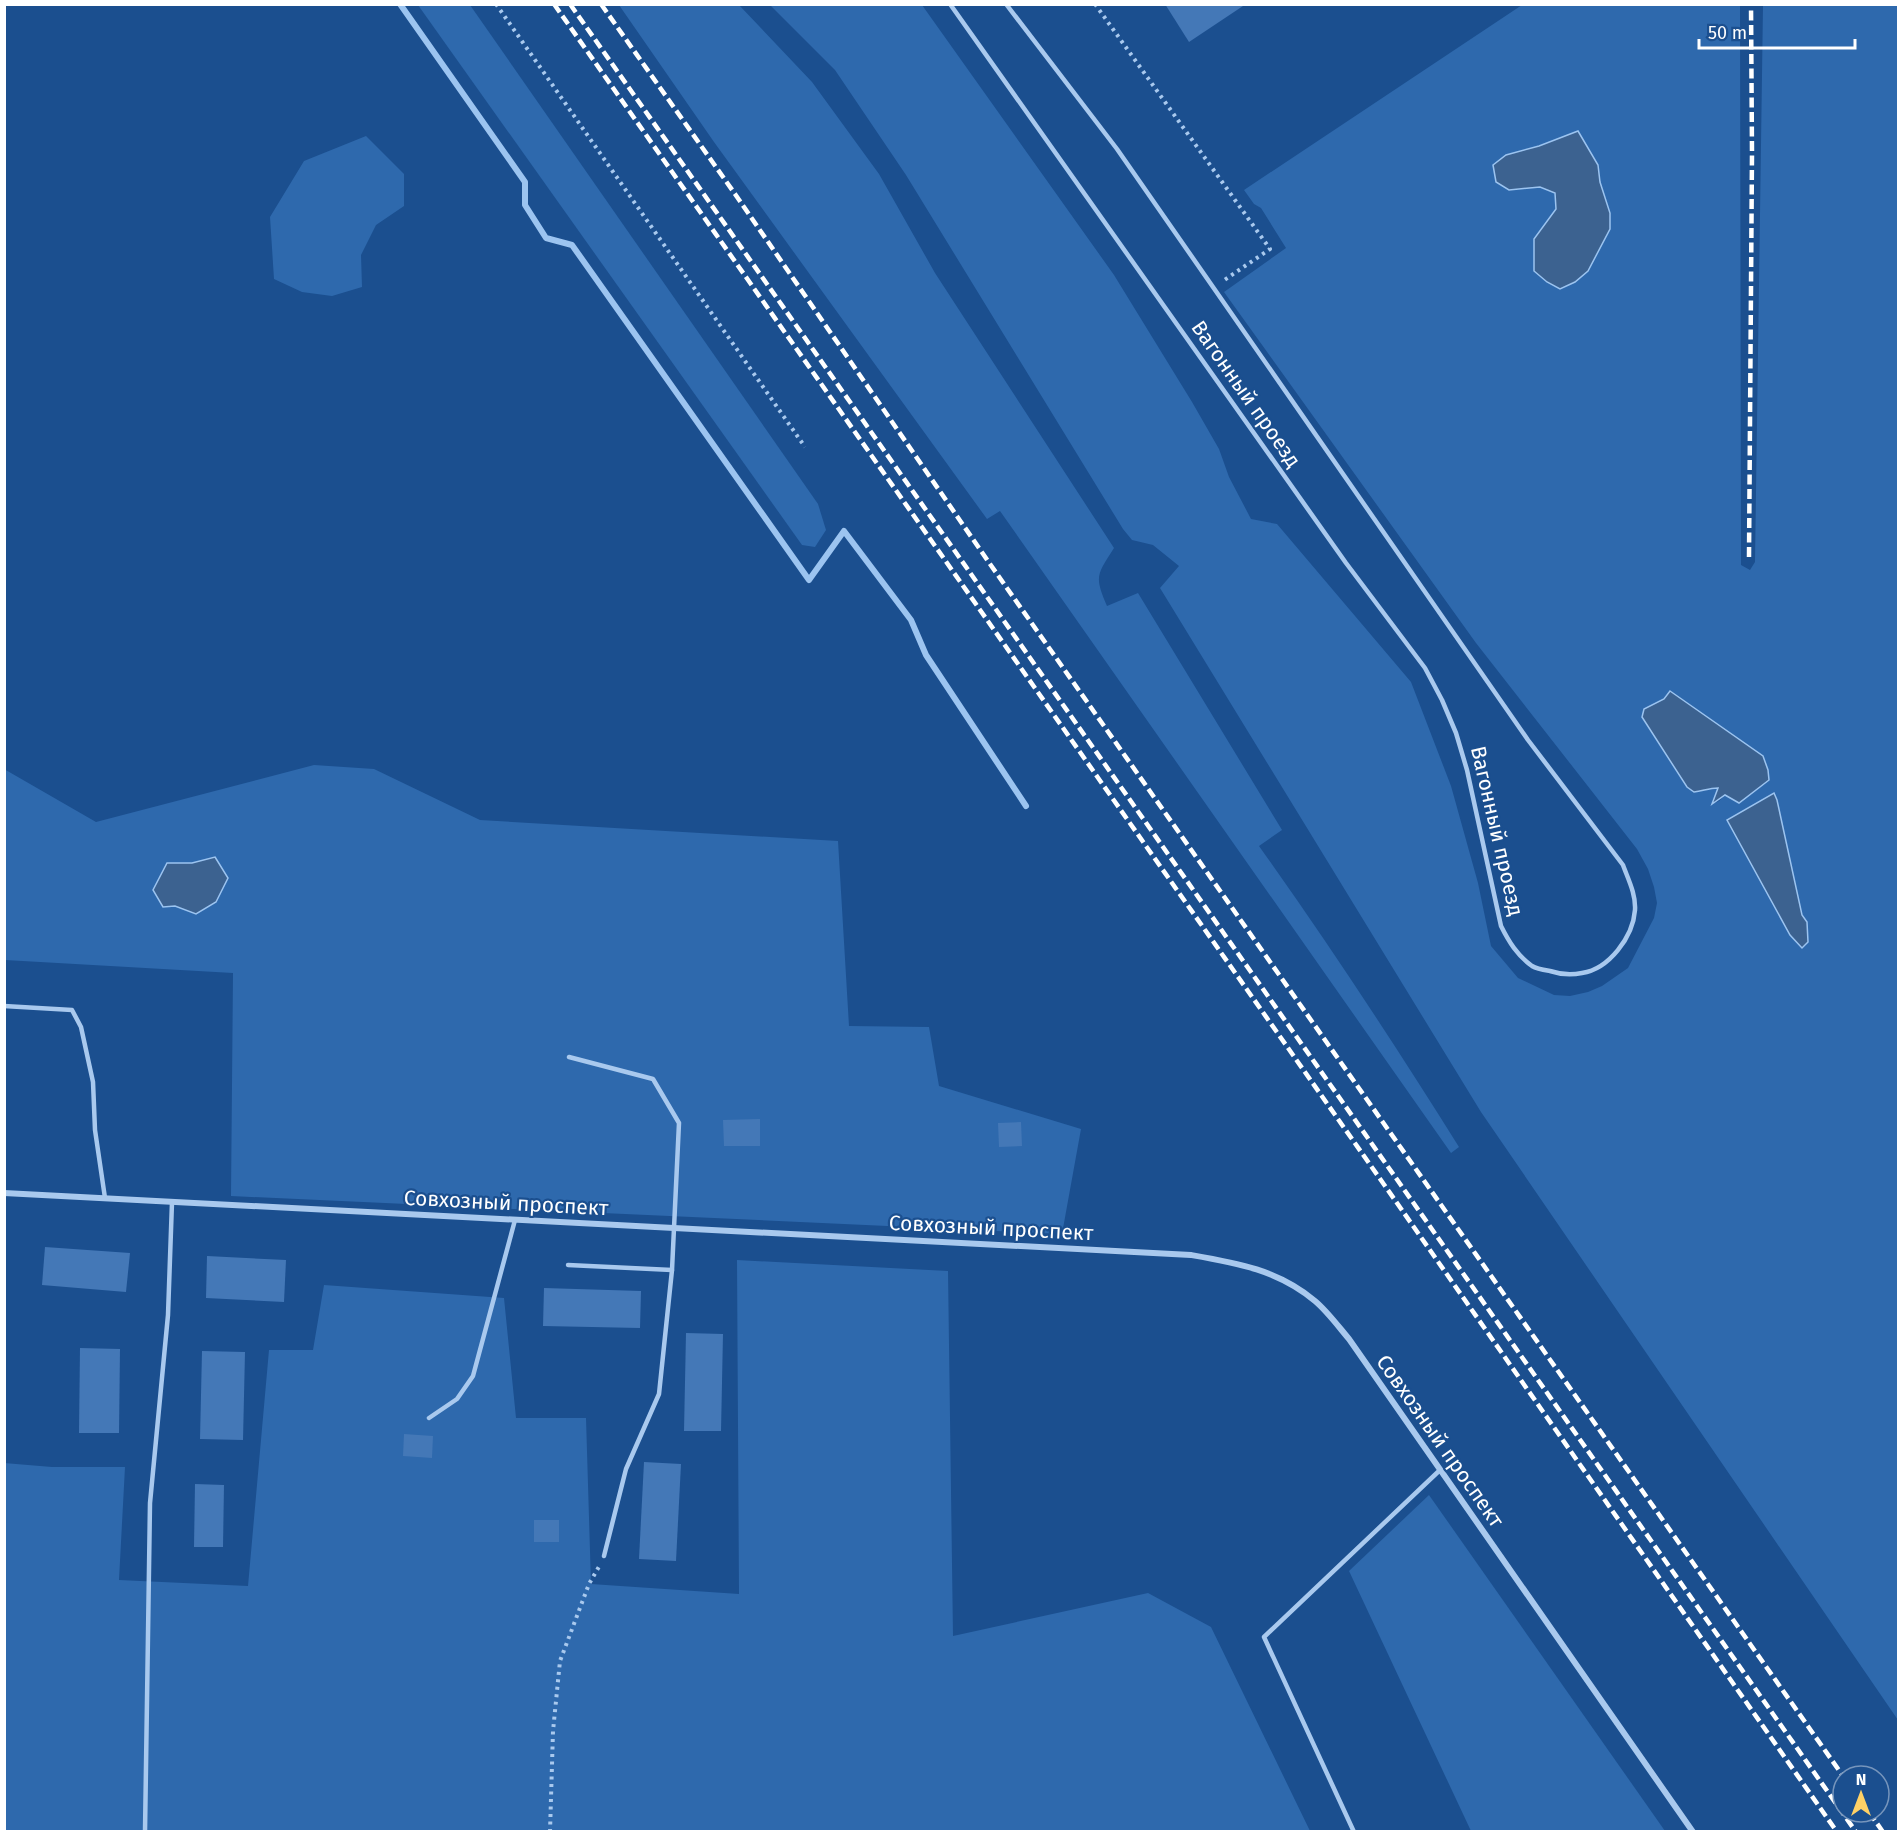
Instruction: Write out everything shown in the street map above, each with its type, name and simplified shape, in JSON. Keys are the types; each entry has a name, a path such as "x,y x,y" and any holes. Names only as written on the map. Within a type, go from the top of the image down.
{"street":[{"name":"Совхозный проспект","path":"4,1193 1191,1255 1239,1263 1283,1278 1316,1302 1348,1339 1693,1832"}],"lane":[{"name":"Вагонный проезд","path":"950,4 1346,563 1425,668 1456,733 1467,770 1501,926 1513,949 1534,967 1558,974 1582,974 1599,967 1615,953 1629,933 1635,909 1632,889 1623,865 1528,740 1117,148 1006,4"},
{"path":"4,1006 72,1010 81,1027 93,1082 95,1130 105,1198"},
{"path":"569,1057 653,1079 679,1123 672,1270 659,1394 626,1469 604,1556"},
{"path":"145,1832 150,1503 168,1315 172,1202"},
{"path":"429,1418 457,1399 473,1376 515,1220"},
{"path":"568,1265 672,1270"},
{"path":"1354,1832 1264,1637 1440,1470"}],"path":[{"path":"496,4 805,447"},
{"path":"1095,4 1270,249 1213,288"},
{"path":"550,1832 553,1731 560,1662 589,1584 604,1556"}],"shaded area":[{"path":"418,5 470,5 818,504 826,530 815,547 802,545"},
{"path":"619,5 739,5 812,82 879,174 935,273 1114,548 1099,576 1100,588 1107,606 1138,593 1282,830 1259,846 1361,995 1459,1147 1451,1153 1000,511 987,519 714,142"},
{"path":"770,5 922,5 1114,275 1219,449 1229,477 1251,519 1277,524 1411,682 1451,786 1478,883 1491,946 1518,978 1554,995 1570,996 1602,986 1628,968 1654,918 1657,903 1648,869 1637,849 1476,643 1224,292 1286,248 1261,208 1254,204 1244,190 1522,5 1740,5 1741,565 1750,570 1755,562 1763,5 1898,5 1898,1720 1481,1112 1160,588 1179,566 1153,545 1132,540 1123,529 906,175 835,70","holes":["1539,146 1598,165 1600,182 1610,213 1534,239 1556,209 1555,193 1540,187 1506,155","1671,691 1725,795 1719,801 1712,804 1718,788 1694,792 1687,787 1642,718 1644,709 1664,699","1774,793 1802,916 1796,942 1790,935 1728,820"]},
{"path":"1578,131 1598,165 1600,182 1610,213 1610,229 1588,271 1575,282 1560,289 1534,271 1534,239 1556,209 1555,193 1540,187 1509,190 1496,182 1493,165 1506,155 1539,146"},
{"path":"366,136 404,174 404,206 376,225 361,255 362,287 332,296 302,292 274,279 270,217 304,161"},
{"path":"1670,691 1763,756 1769,780 1739,803 1725,795 1712,804 1718,788 1694,792 1687,787 1642,717 1644,709 1664,699"},
{"path":"314,765 374,769 480,820 838,841 849,1026 929,1027 939,1086 1081,1129 1062,1234 231,1196 233,973 5,960 4,769 96,822"},
{"path":"1774,793 1802,915 1807,922 1808,942 1802,948 1790,935 1727,820"},
{"path":"215,857 228,878 216,902 196,914 175,906 163,907 153,890 167,863 192,863"},
{"path":"737,1260 948,1271 953,1636 1148,1593 1211,1627 1310,1831 5,1831 4,1463 52,1467 125,1467 119,1580 248,1586 269,1350 313,1350 324,1285 504,1298 516,1418 586,1418 591,1584 739,1594"},
{"path":"1429,1495 1665,1831 1471,1831 1349,1571"}],"building":[{"path":"1165,4 1246,4 1189,42"},
{"path":"760,1119 760,1146 724,1146 723,1120"},
{"path":"1021,1122 1022,1146 999,1147 998,1123"},
{"path":"45,1247 130,1253 126,1292 42,1285"},
{"path":"207,1256 286,1260 284,1302 206,1298"},
{"path":"544,1288 641,1291 640,1328 543,1326"},
{"path":"686,1333 723,1334 721,1431 684,1431"},
{"path":"80,1348 120,1349 119,1433 79,1433"},
{"path":"202,1351 245,1352 243,1440 200,1439"},
{"path":"404,1434 433,1436 432,1458 403,1456"},
{"path":"644,1462 681,1464 676,1561 639,1559"},
{"path":"195,1484 224,1485 223,1547 194,1547"},
{"path":"534,1520 559,1520 559,1542 534,1542"}],"waterway":[{"path":"400,4 525,182 525,205 546,238 572,245 809,580 844,531 911,620 926,655 1026,806"}],"railway":[{"path":"554,4 1837,1832"},
{"path":"570,4 1856,1832"},
{"path":"601,4 990,564 1835,1764"},
{"path":"1749,557 1751,4"},
{"path":"1877,1824 1883,1832"}]}
